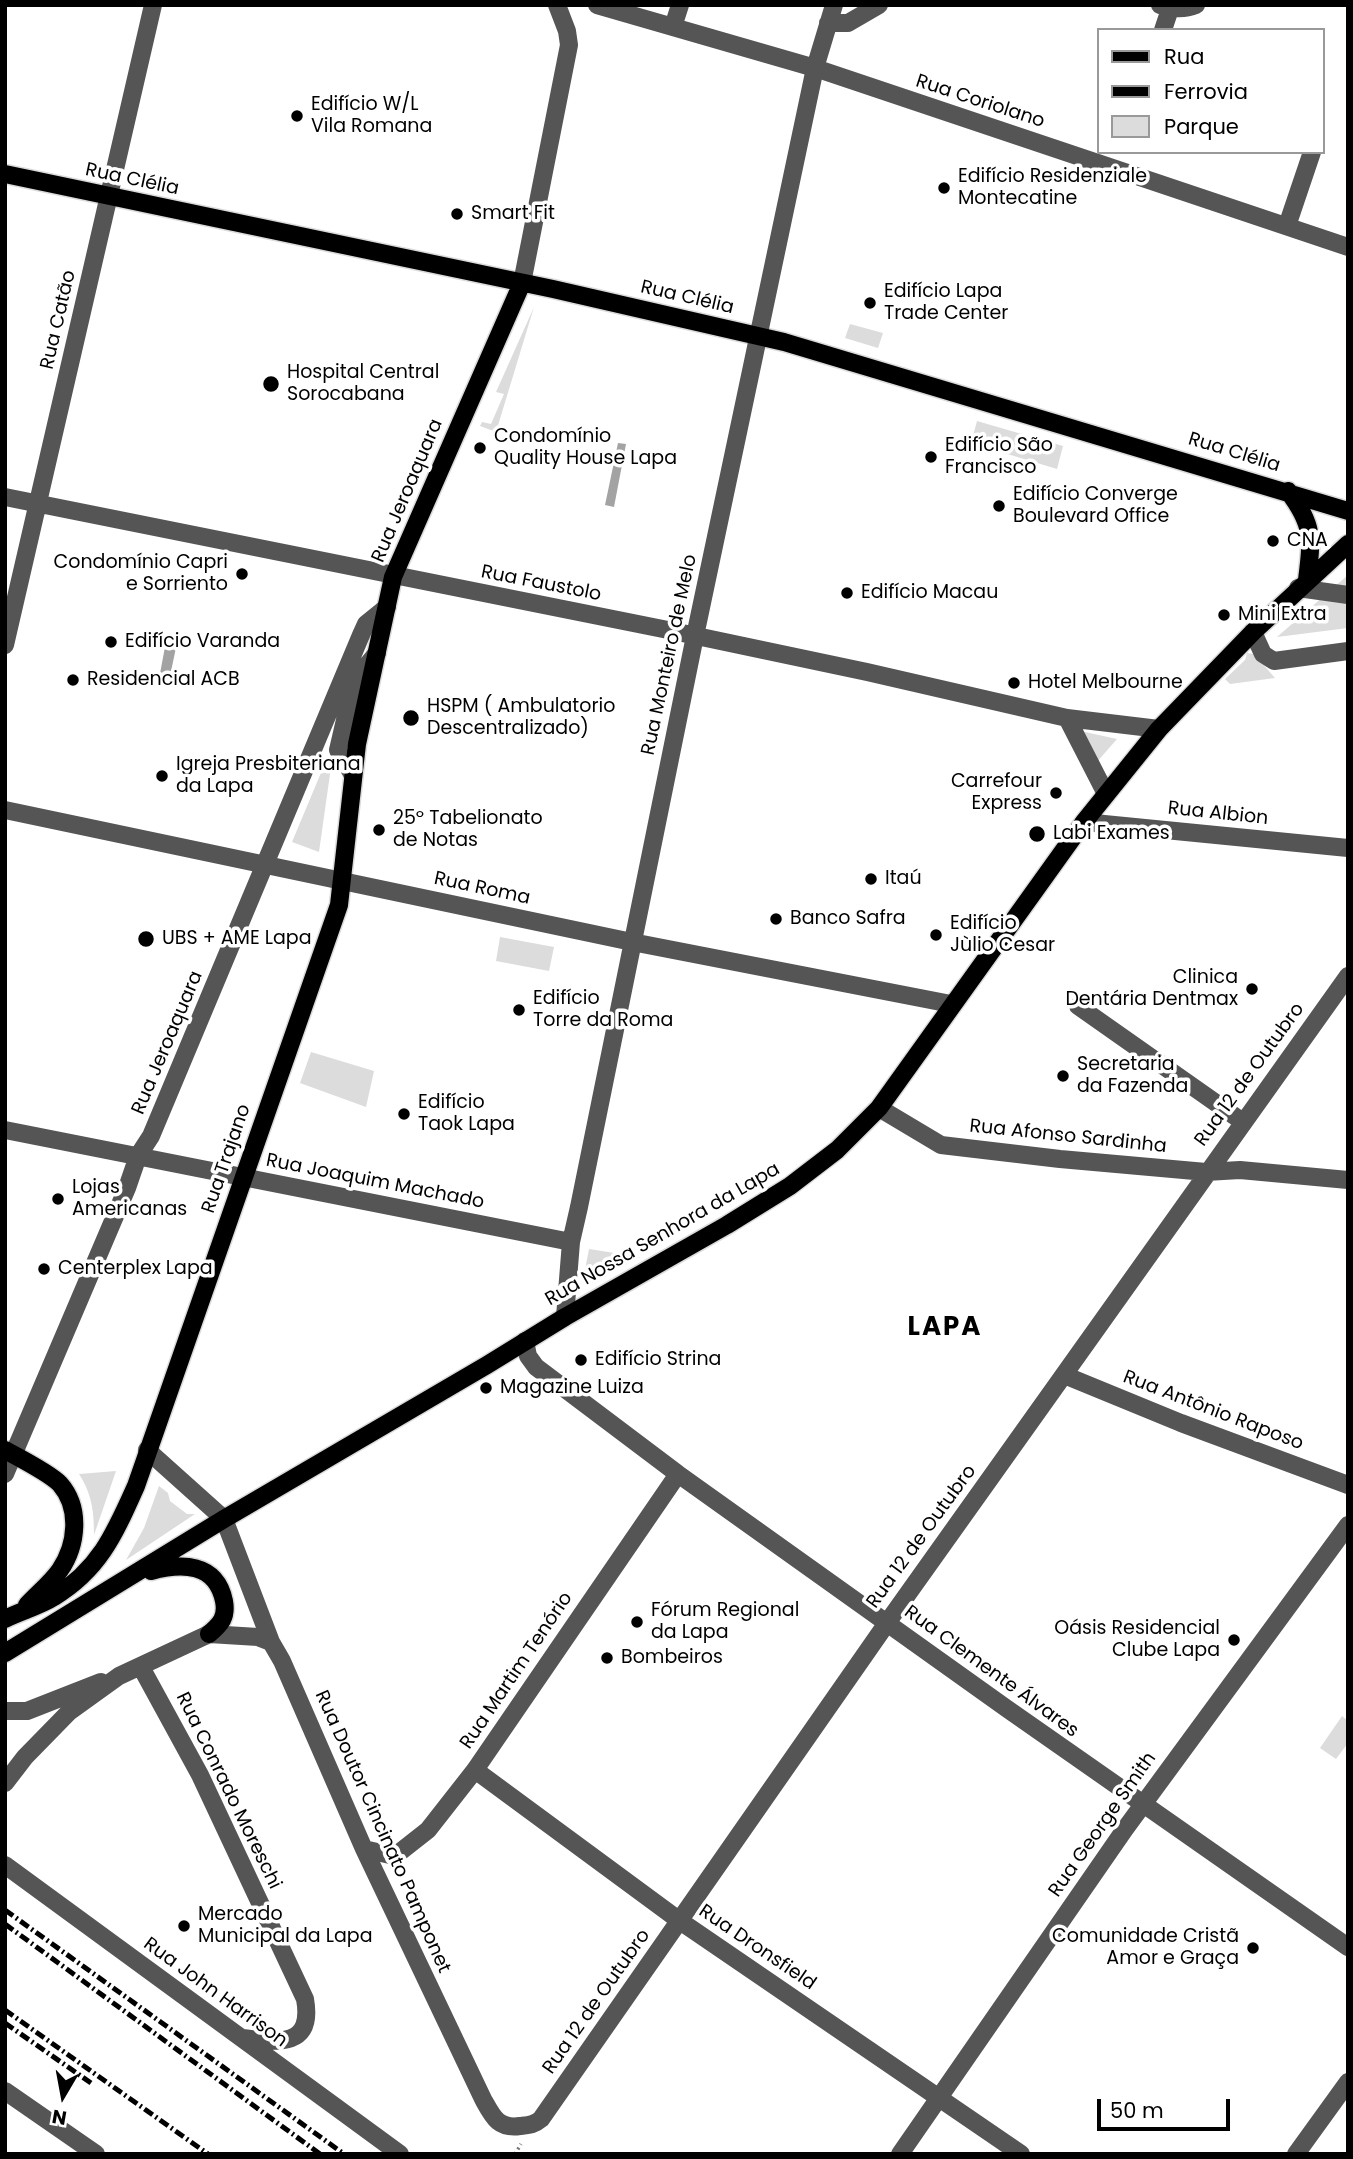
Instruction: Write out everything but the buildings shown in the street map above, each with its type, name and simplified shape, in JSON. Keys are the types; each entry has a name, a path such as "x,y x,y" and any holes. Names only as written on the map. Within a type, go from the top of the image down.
{"main road":[{"name":"Rua Clélia","path":"5,174 759,336 1348,511"},
{"name":"Rua Jeroaquara","path":"342,881 357,744 393,577 522,283"},
{"path":"1288,491 1303,510 1309,528 1310,552 1302,584"},
{"name":"Rua Nossa Senhora da Lapa","path":"5,1653 224,1519 790,1186 837,1150 879,1108 1084,822 1159,729 1252,632 1348,544"},
{"name":"Rua Trajano","path":"5,1619 52,1599 72,1585 100,1558 128,1503 336,913 342,881"},
{"path":"10,1452 60,1483 73,1506 75,1521 72,1542 60,1569 22,1611"},
{"path":"134,1575 175,1565 208,1574 221,1588 225,1609 222,1622 209,1634"}],"street":[{"name":"Rua Catão","path":"5,645 153,5"},
{"name":"Rua Jeroaquara","path":"522,283 569,45 567,31 557,5"},
{"name":"Rua Coriolano","path":"597,5 1098,154"},
{"path":"673,27 680,5"},
{"name":"Rua Monteiro de Melo","path":"565,1317 572,1242 632,942 815,68 834,5"},
{"path":"828,23 848,23 879,5"},
{"path":"1163,28 1165,7 1196,5"},
{"name":"Rua Coriolano","path":"1099,154 1348,247"},
{"path":"1287,226 1311,154"},
{"name":"Rua Faustolo","path":"5,497 695,636 1067,718 1159,729"},
{"path":"1302,584 1348,595"},
{"name":"Rua Jeroaquara","path":"5,1474 10,1452 127,1188 138,1156 151,1136 361,635 366,624 387,607"},
{"path":"1252,632 1263,654 1274,660 1348,651"},
{"path":"1067,718 1106,794"},
{"name":"Rua Roma","path":"5,810 632,942 951,1004"},
{"name":"Rua Albion","path":"1084,822 1348,848"},
{"name":"Rua 12 de Outubro","path":"533,2125 541,2119 887,1623 1348,976"},
{"path":"1078,1006 1243,1122"},
{"name":"Rua Afonso Sardinha","path":"879,1108 941,1145 1206,1172 1240,1170 1348,1180"},
{"name":"Rua Joaquim Machado","path":"5,1130 572,1242"},
{"name":"Rua Clemente Álvares","path":"525,1341 528,1356 536,1367 678,1474 1142,1805 1348,1947"},
{"name":"Rua Antônio Raposo","path":"1064,1375 1181,1423 1348,1485"},
{"path":"147,1450 224,1519"},
{"name":"Rua Martim Tenório","path":"364,1849 400,1853 428,1830 475,1770 678,1474"},
{"name":"Rua Doutor Cincinato Pamponet","path":"224,1519 271,1642 282,1661 364,1849 477,2087 496,2122 502,2126 513,2127 533,2125"},
{"name":"Rua George Smith","path":"900,2154 1142,1805 1348,1525"},
{"path":"5,1711 27,1711 141,1667 209,1634 258,1637 271,1642"},
{"name":"Rua Conrado Moreschi","path":"141,1667 200,1775 304,1999 304,2022 292,2038 280,2043 240,2038"},
{"path":"5,1783 25,1757 69,1712 119,1676"},
{"path":"5,1763 25,1757"},
{"name":"Rua Dronsfield","path":"475,1770 680,1921 1021,2154"},
{"name":"Rua John Harrison","path":"5,1865 400,2154"},
{"path":"1296,2154 1348,2082"},
{"path":"5,2091 96,2154"}],"green space":[{"path":"534,307 496,432 480,426 482,422 491,424 504,394 496,392"},
{"path":"850,324 883,333 878,348 845,338"},
{"path":"977,421 1063,446 1057,469 971,443"},
{"path":"1348,575 1348,628 1277,637"},
{"path":"1247,653 1254,654 1275,678 1230,684 1225,679 1245,660"},
{"path":"1076,730 1117,739 1096,763"},
{"path":"328,756 332,760 319,852 292,842"},
{"path":"500,937 554,947 549,971 496,961"},
{"path":"311,1052 374,1071 366,1107 300,1083"},
{"path":"589,1249 640,1257 588,1285 583,1280"},
{"path":"116,1471 94,1535 91,1503 79,1474"},
{"path":"159,1486 168,1493 170,1501 187,1514 195,1514 126,1560 144,1528"},
{"path":"1342,1716 1348,1721 1348,1743 1336,1759 1320,1748"}],"shaded area":[{"path":"618,443 626,444 614,507 605,505"},
{"path":"167,636 178,638 169,681 159,679"}],"railway":[{"path":"5,1910 344,2154"},
{"path":"5,1924 320,2154"},
{"path":"5,2010 208,2154"},
{"path":"5,2023 91,2083"}],"place":[{"name":"Edifício W/L Vila Romana","path":"297,116"},
{"name":"Edifício Residenziale Montecatine","path":"944,188"},
{"name":"Smart Fit","path":"457,214"},
{"name":"Edifício Lapa Trade Center","path":"870,303"},
{"name":"Hospital Central Sorocabana","path":"271,384"},
{"name":"Condomínio Quality House Lapa","path":"480,448"},
{"name":"Edifício São Francisco","path":"931,457"},
{"name":"Edifício Converge Boulevard Office","path":"999,506"},
{"name":"CNA","path":"1273,541"},
{"name":"Condomínio Capri e Sorriento","path":"242,574"},
{"name":"Edifício Macau","path":"847,593"},
{"name":"Mini Extra","path":"1224,615"},
{"name":"Edifício Varanda","path":"111,642"},
{"name":"Residencial ACB","path":"73,680"},
{"name":"Hotel Melbourne","path":"1014,683"},
{"name":"HSPM ( Ambulatorio Descentralizado)","path":"411,718"},
{"name":"Igreja Presbiteriana da Lapa","path":"162,776"},
{"name":"Carrefour Express","path":"1056,793"},
{"name":"25º Tabelionato de Notas","path":"379,830"},
{"name":"Labi Exames","path":"1037,834"},
{"name":"Itaú","path":"871,879"},
{"name":"Banco Safra","path":"776,919"},
{"name":"Edifício Jùlio Cesar","path":"936,935"},
{"name":"UBS + AME Lapa","path":"146,939"},
{"name":"Clinica Dentária Dentmax","path":"1252,989"},
{"name":"Edifício Torre da Roma","path":"519,1010"},
{"name":"Secretaria da Fazenda","path":"1063,1076"},
{"name":"Edifício Taok Lapa","path":"404,1114"},
{"name":"Lojas Americanas","path":"58,1199"},
{"name":"Centerplex Lapa","path":"44,1269"},
{"name":"Edifício Strina","path":"581,1360"},
{"name":"Magazine Luiza","path":"486,1388"},
{"name":"Fórum Regional da Lapa","path":"637,1622"},
{"name":"Oásis Residencial Clube Lapa","path":"1234,1640"},
{"name":"Bombeiros","path":"607,1658"},
{"name":"Mercado Municipal da Lapa","path":"184,1926"},
{"name":"Comunidade Cristã Amor e Graça","path":"1253,1948"}],"district":[{"name":"LAPA","path":"945,1328"}]}
